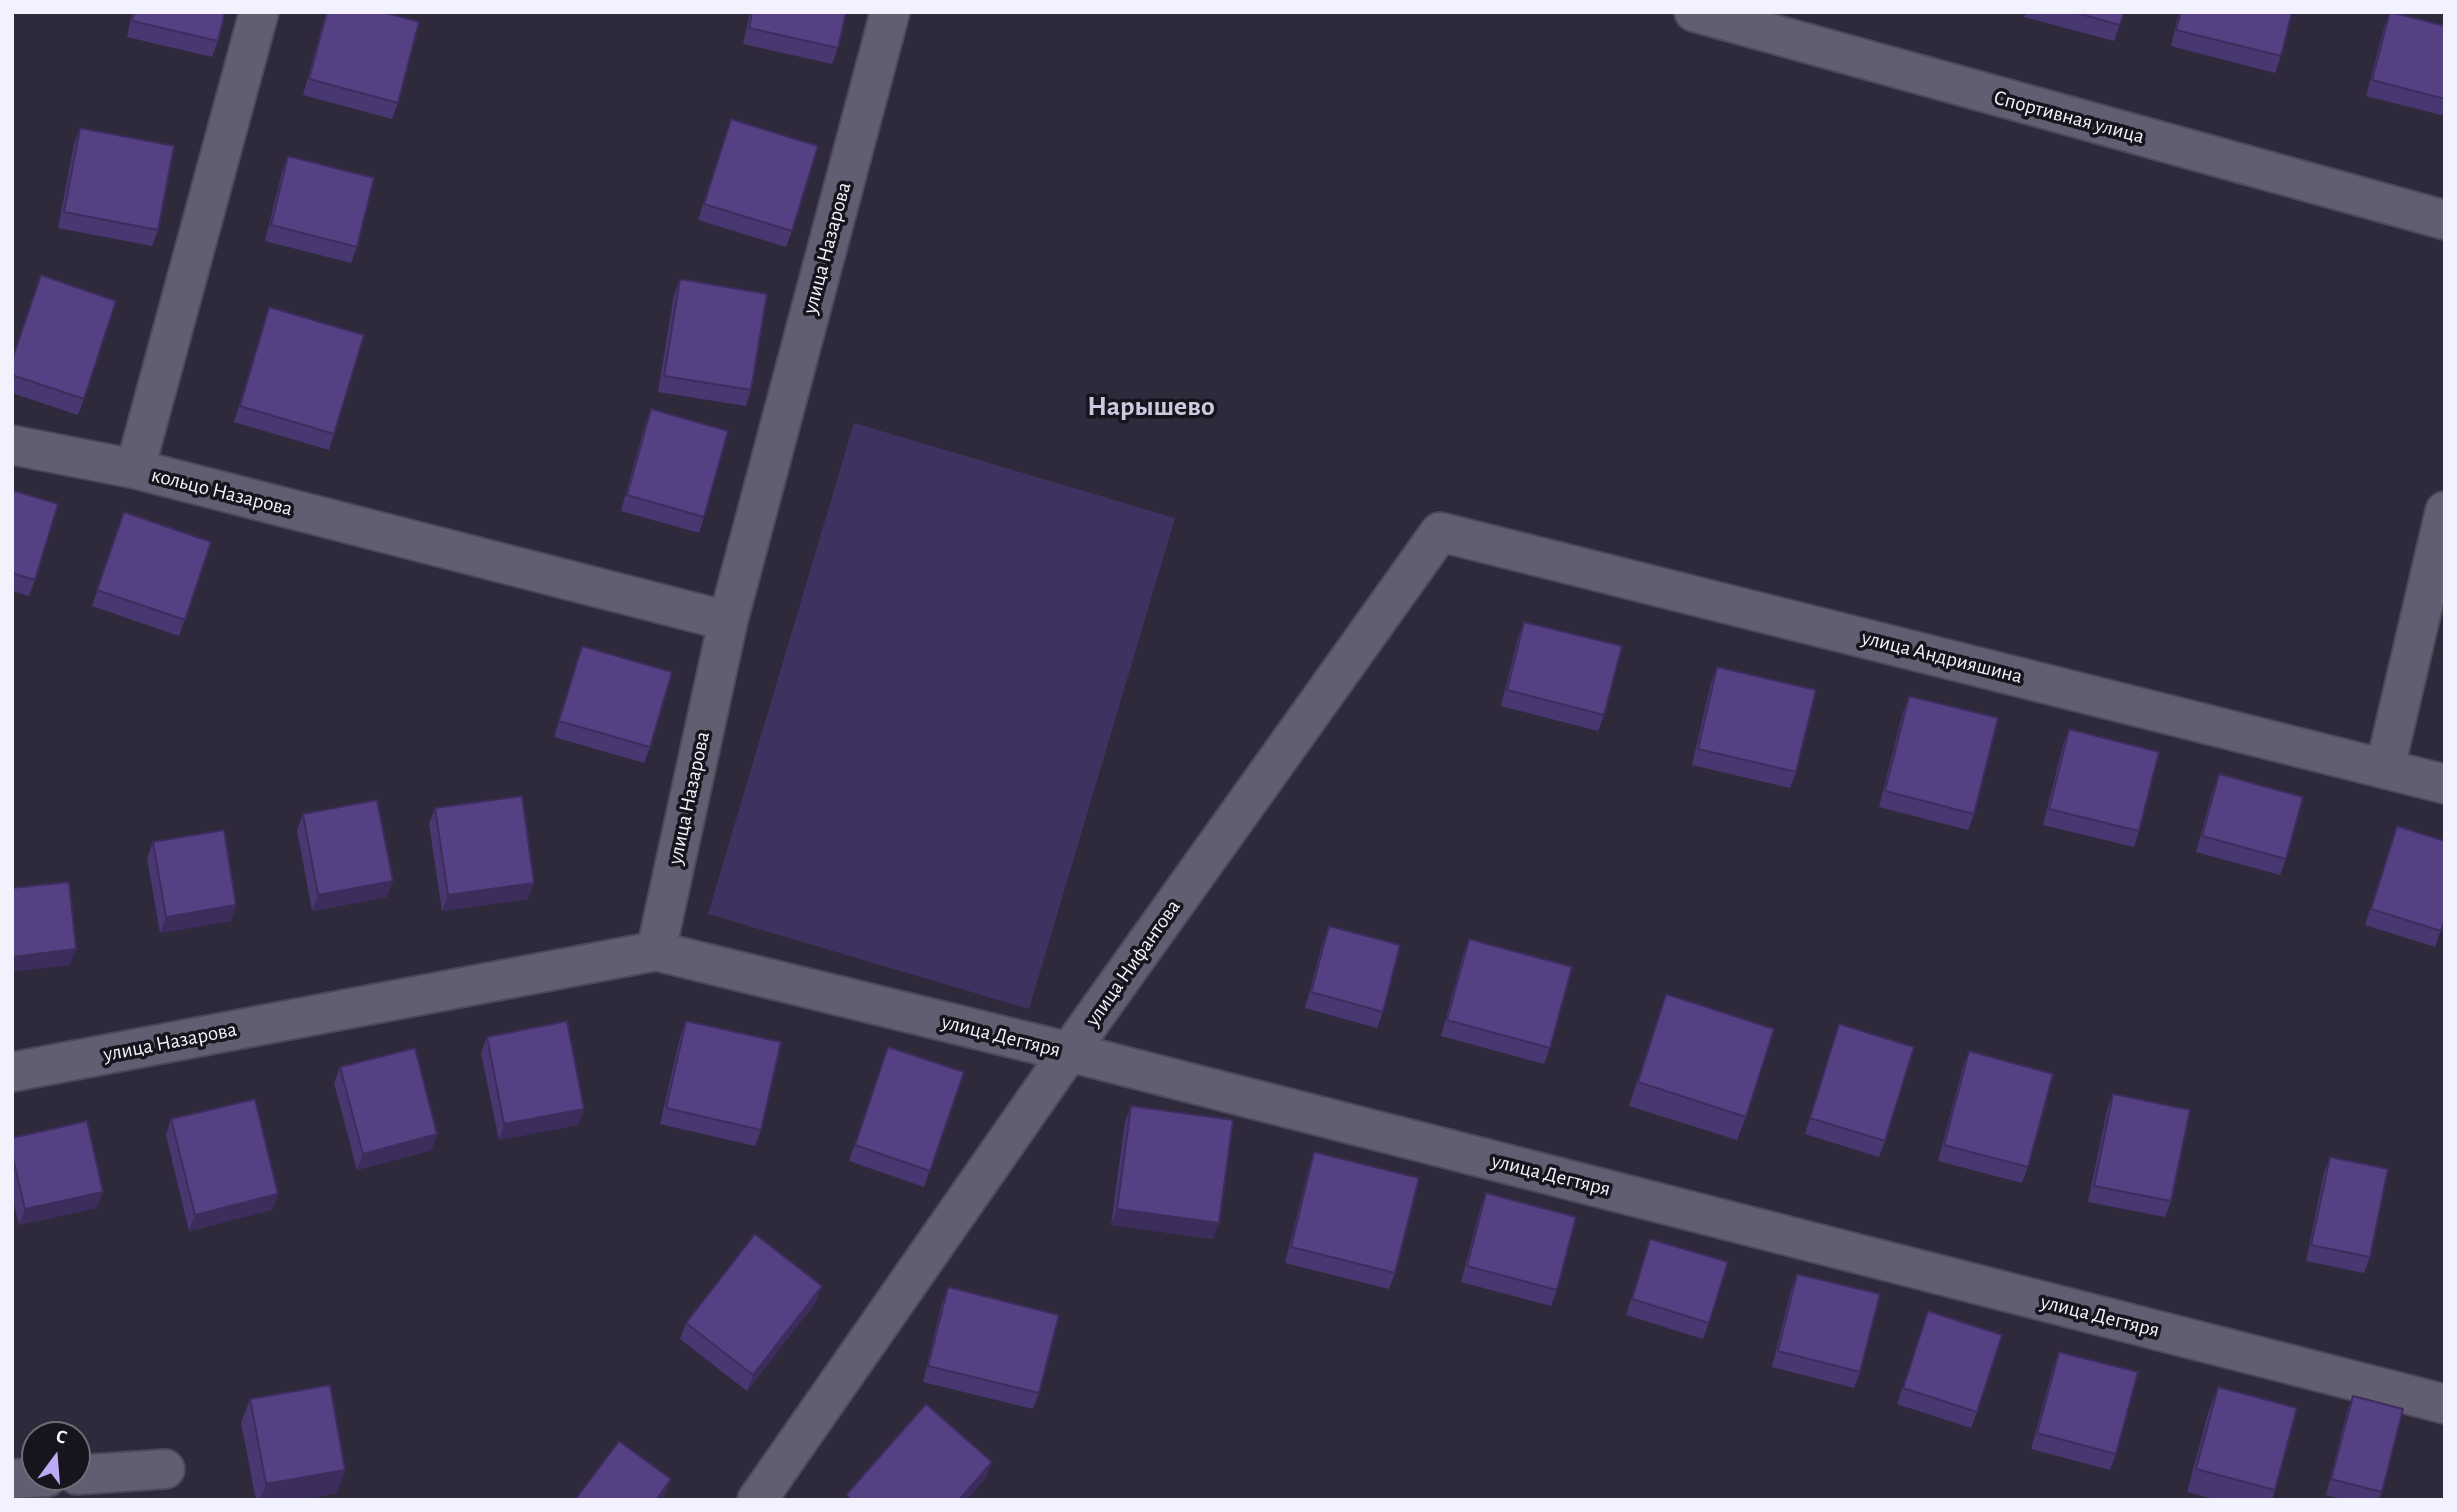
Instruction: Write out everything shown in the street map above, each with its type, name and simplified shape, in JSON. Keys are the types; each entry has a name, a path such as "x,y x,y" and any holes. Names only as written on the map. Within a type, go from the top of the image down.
{"street":[{"name":"кольцо Назарова","path":"259,12 135,469 728,621"},
{"name":"улица Назарова","path":"12,1072 656,951 728,621 890,12"},
{"name":"Спортивная улица","path":"1694,12 1774,23 2445,220"},
{"path":"12,445 135,469"},
{"path":"2385,768 2445,511"},
{"name":"улица Андрияшина","path":"1440,532 2445,784"},
{"name":"улица Нифантова","path":"757,1500 1069,1052 1440,532"},
{"name":"улица Дегтяря","path":"656,951 1069,1052 2445,1404"},
{"path":"91,1474 165,1469"}],"shaded area":[{"path":"854,423 1175,518 1029,1009 708,914"}],"building":[{"path":"134,12 225,12 218,41 132,21"},
{"path":"327,12 383,12 419,22 398,103 309,79"},
{"path":"752,12 846,12 838,48 749,28"},
{"path":"2073,12 2124,12 2120,25"},
{"path":"2181,12 2292,12 2281,56 2176,30"},
{"path":"2390,12 2445,26 2445,99 2372,80"},
{"path":"731,119 818,146 792,231 704,204"},
{"path":"80,128 174,146 158,230 64,212"},
{"path":"288,156 374,178 357,247 271,225"},
{"path":"41,275 116,301 84,399 12,375 12,360"},
{"path":"680,279 767,294 751,390 664,376"},
{"path":"269,307 364,335 334,434 240,406"},
{"path":"651,409 728,431 704,517 627,495"},
{"path":"12,490 58,504 35,580 12,573"},
{"path":"124,512 211,542 185,620 97,590"},
{"path":"1524,622 1622,646 1604,715 1507,690"},
{"path":"582,646 672,672 650,747 559,721"},
{"path":"1717,667 1816,690 1796,772 1698,749"},
{"path":"1909,696 1998,718 1974,814 1885,791"},
{"path":"2069,729 2159,752 2139,831 2049,809"},
{"path":"2219,774 2303,797 2286,859 2202,836"},
{"path":"522,796 534,883 448,895 435,808"},
{"path":"377,800 393,881 318,895 303,814"},
{"path":"2397,826 2445,841 2445,918 2441,931 2371,909"},
{"path":"224,830 236,905 166,917 153,842"},
{"path":"69,882 76,949 12,957 12,888"},
{"path":"1329,926 1400,945 1383,1012 1311,992"},
{"path":"1469,939 1572,967 1550,1048 1447,1020"},
{"path":"1666,994 1774,1029 1746,1117 1638,1082"},
{"path":"567,1021 584,1109 504,1124 487,1037"},
{"path":"686,1021 781,1042 761,1130 666,1108"},
{"path":"1839,1024 1914,1047 1885,1141 1810,1118"},
{"path":"888,1047 964,1072 930,1171 855,1145"},
{"path":"415,1048 437,1134 363,1154 340,1067"},
{"path":"1969,1051 2053,1074 2028,1167 1944,1145"},
{"path":"2113,1094 2190,1110 2171,1201 2094,1186"},
{"path":"255,1099 278,1194 195,1215 171,1119"},
{"path":"1131,1106 1233,1120 1219,1223 1117,1209"},
{"path":"87,1121 103,1192 25,1209 12,1154 12,1138"},
{"path":"1314,1152 1419,1178 1395,1273 1291,1247"},
{"path":"2330,1157 2388,1169 2370,1257 2311,1245"},
{"path":"1486,1193 1576,1217 1557,1290 1467,1266"},
{"path":"755,1234 822,1286 753,1375 686,1323"},
{"path":"1650,1239 1728,1262 1709,1323 1632,1299"},
{"path":"1797,1274 1880,1294 1860,1372 1778,1351"},
{"path":"948,1287 1059,1315 1039,1393 928,1366"},
{"path":"1928,1311 2002,1335 1977,1412 1903,1388"},
{"path":"2059,1352 2138,1372 2116,1454 2037,1433"},
{"path":"330,1385 345,1470 266,1484 250,1399"},
{"path":"2218,1387 2297,1408 2275,1490 2196,1469"},
{"path":"2353,1396 2403,1409 2382,1492 2331,1479"},
{"path":"926,1404 992,1462 959,1500 852,1500 846,1495"},
{"path":"619,1441 671,1479 656,1500 575,1500"}],"district":[{"name":"Нарышево","path":"1151,407"}]}
